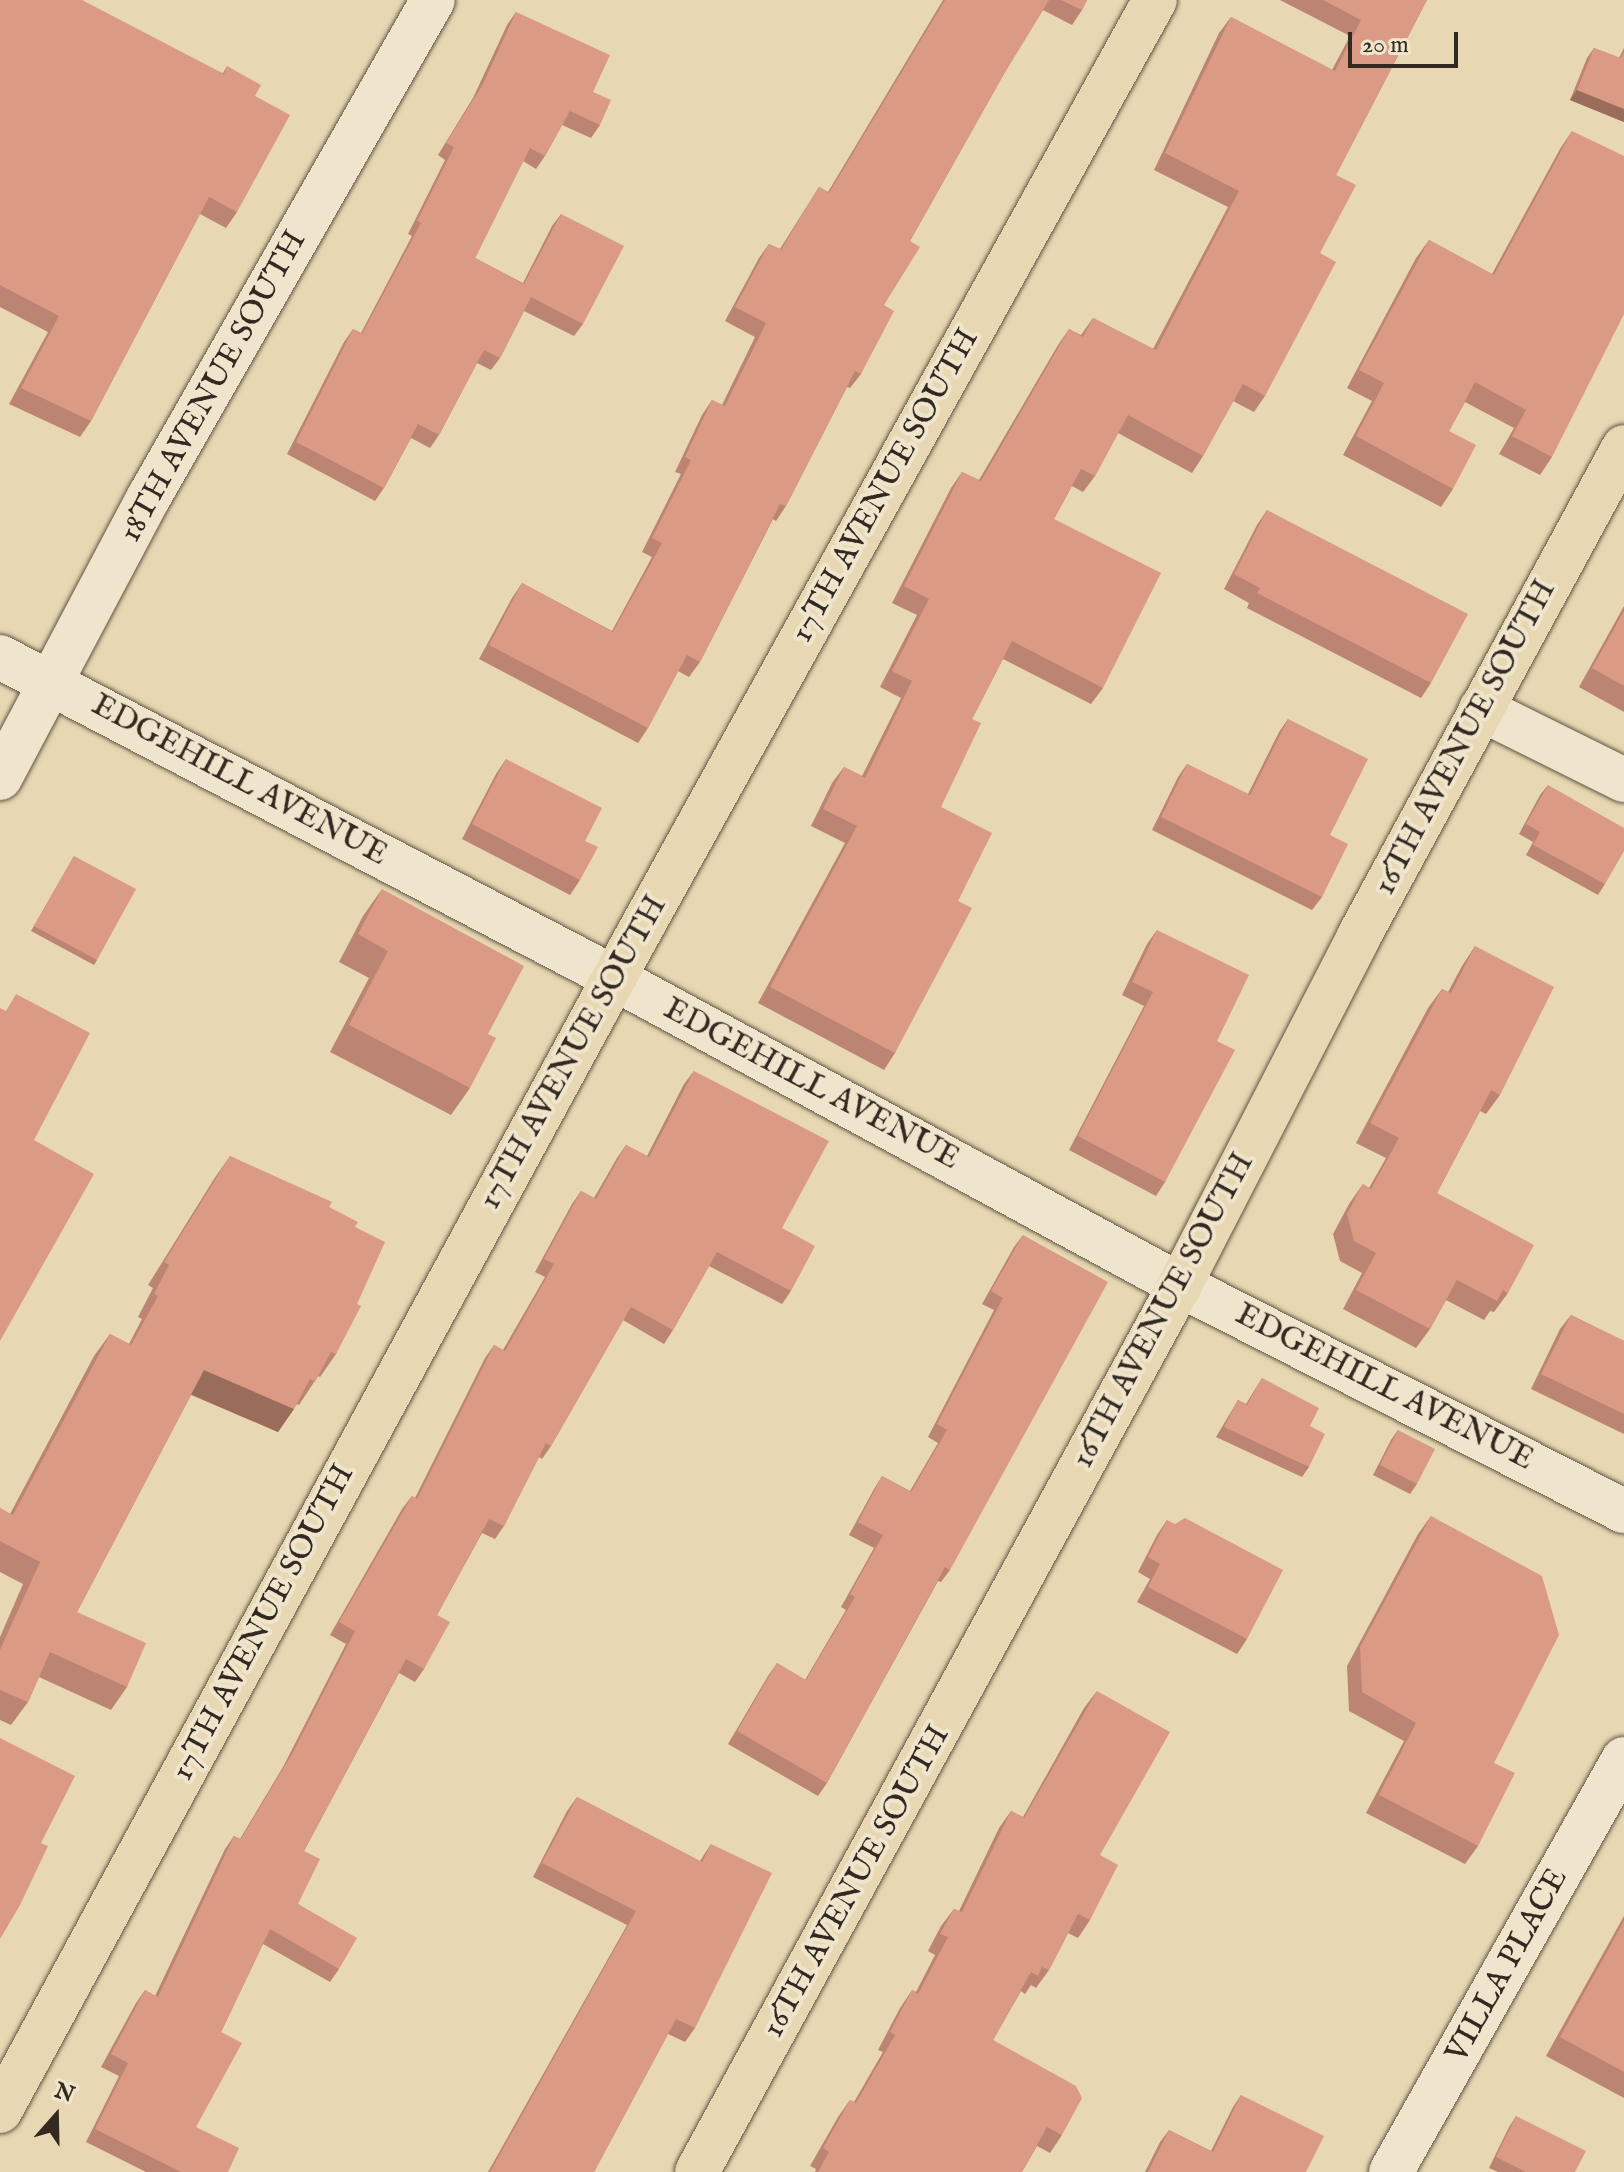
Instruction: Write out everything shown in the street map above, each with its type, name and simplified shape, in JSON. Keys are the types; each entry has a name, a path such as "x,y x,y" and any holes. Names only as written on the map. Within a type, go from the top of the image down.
{"main road":[{"name":"17TH AVENUE SOUTH","path":"0,2111 614,978 1155,0"},
{"name":"16TH AVENUE SOUTH","path":"697,2172 1180,1285 1481,709 1624,447"}],"street":[{"name":"18TH AVENUE SOUTH","path":"0,778 149,497 433,0"},
{"name":"EDGEHILL AVENUE","path":"0,657 614,978 1180,1285 1624,1511"},
{"path":"1481,709 1624,780"},
{"name":"VILLA PLACE","path":"1391,2172 1624,1759"}],"building":[{"path":"0,0 82,0 224,74 227,66 261,85 255,96 290,115 237,212 209,197 91,421 21,388 59,316 0,285"},
{"path":"945,0 1049,0 910,241 920,247 884,305 894,311 861,374 855,371 786,506 780,504 700,662 687,655 648,728 489,645 522,583 613,632 662,543 652,538 691,460 685,457 712,400 725,406 766,323 735,307 769,244 781,250 819,187 829,193"},
{"path":"1061,0 1087,0 1082,10"},
{"path":"1323,0 1427,0 1336,175 1356,185 1320,253 1336,262 1265,396 1243,384 1203,456 1128,415 1095,476 1081,469 1054,519 1161,573 1103,688 1012,641 972,719 981,723 941,807 992,833 958,901 972,908 895,1053 770,987 857,826 823,809 844,767 865,778 912,681 892,671 929,599 904,586 962,472 981,481 1069,329 1083,337 1093,318 1156,350 1239,191 1165,153 1231,17 1335,71 1361,20"},
{"path":"516,12 610,55 593,92 611,100 600,125 570,111 545,156 530,148 475,258 524,284 561,214 624,246 583,324 531,297 500,358 484,350 439,435 418,424 384,488 296,442 353,329 362,334 421,223 417,221 454,147 446,143 482,86"},
{"path":"1594,48 1621,58 1624,52 1624,109 1577,90"},
{"path":"1572,131 1624,156 1624,314 1552,457 1512,436 1526,410 1475,382 1449,431 1476,445 1453,489 1356,436 1384,383 1359,370 1429,240 1494,275"},
{"path":"1267,510 1468,614 1431,683 1257,593 1260,588 1234,574"},
{"path":"1624,611 1624,686 1592,668"},
{"path":"1288,719 1368,759 1330,835 1348,844 1322,897 1161,817 1187,764 1250,795"},
{"path":"506,759 602,808 585,841 598,847 580,880 472,824"},
{"path":"1548,785 1624,828 1624,851 1605,884 1533,845 1540,832 1526,824"},
{"path":"74,856 136,889 97,960 34,926"},
{"path":"382,889 524,966 488,1034 496,1038 470,1088 349,1025 388,951 358,934"},
{"path":"1157,930 1249,975 1217,1041 1235,1050 1165,1182 1078,1136 1153,992 1132,982"},
{"path":"1475,946 1554,987 1500,1095 1491,1090 1437,1193 1534,1245 1508,1293 1503,1290 1497,1301 1457,1280 1430,1329 1356,1290 1376,1253 1354,1241 1347,1214 1363,1184 1371,1189 1399,1138 1370,1123 1442,989 1451,993"},
{"path":"16,994 90,1033 34,1140 94,1174 0,1341 0,1008 6,1011"},
{"path":"694,1071 829,1141 782,1228 815,1246 791,1291 717,1252 673,1330 631,1307 551,1446 546,1443 504,1526 489,1519 437,1615 450,1622 424,1669 406,1659 304,1851 320,1859 298,1904 357,1938 339,1969 270,1929 221,2032 242,2043 196,2127 239,2148 228,2172 181,2172 95,2129 128,2063 111,2054 145,1990 158,1997 234,1836 241,1839 292,1754 355,1631 339,1622 412,1496 417,1499 494,1345 505,1351 554,1264 544,1259 581,1191 596,1199 626,1145 649,1157"},
{"path":"230,1156 332,1202 329,1207 358,1222 355,1227 385,1242 357,1304 361,1306 336,1354 331,1352 315,1382 310,1379 294,1409 204,1370 77,1612 146,1643 127,1687 50,1652 28,1702 0,1690 0,1650 40,1562 0,1541 0,1508 13,1515 110,1334 131,1345 158,1296 154,1294 169,1265 164,1262"},
{"path":"1023,1235 1108,1282 950,1570 945,1567 827,1783 737,1731 777,1663 806,1680 855,1597 850,1594 883,1535 858,1522 882,1476 911,1492 947,1430 937,1424 1003,1298 991,1291"},
{"path":"1571,1315 1624,1341 1624,1414 1541,1374"},
{"path":"1262,1378 1319,1408 1310,1426 1325,1434 1309,1467 1224,1427 1238,1400 1247,1405"},
{"path":"1398,1430 1435,1449 1417,1484 1380,1465"},
{"path":"1431,1516 1542,1576 1559,1635 1494,1763 1515,1773 1478,1846 1379,1795 1416,1723 1362,1692 1360,1647"},
{"path":"1185,1518 1283,1570 1247,1639 1148,1587 1160,1564 1148,1557 1167,1520 1175,1524"},
{"path":"1097,1691 1170,1732 1100,1855 1118,1865 1090,1920 1078,1914 1049,1970 1042,1967 1038,1976 1031,1972 993,2040 1076,2086 1082,2098 1062,2135 1047,2127 1022,2172 818,2172 829,2152 823,2148 850,2100 856,2103 895,2035 890,2032 912,1990 918,1994 948,1937 940,1934 954,1909 962,1912 1011,1811 1024,1818"},
{"path":"0,1738 75,1776 41,1843 48,1846 0,1939"},
{"path":"577,1797 702,1862 711,1844 772,1873 695,2028 676,2019 594,2172 490,2172 636,1911 542,1863"},
{"path":"1624,1921 1624,2072 1560,2037"},
{"path":"1241,2095 1324,2136 1306,2172 1148,2172 1169,2130 1213,2152"},
{"path":"1516,2116 1586,2151 1575,2172 1526,2172 1496,2157"}]}
